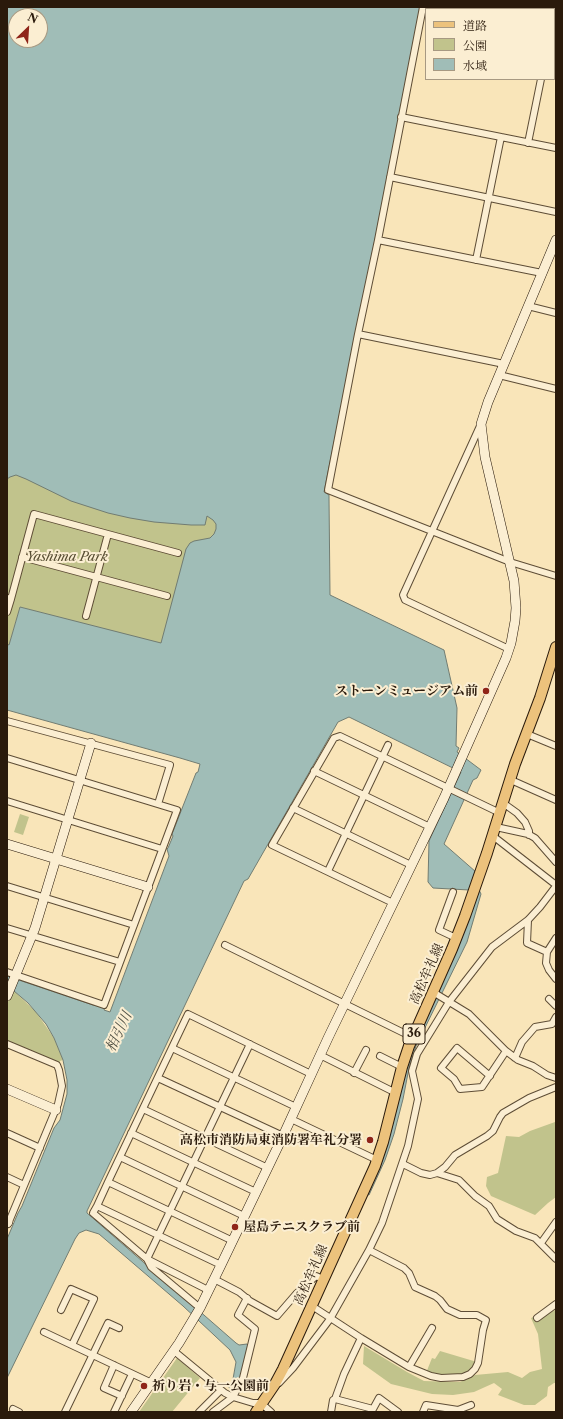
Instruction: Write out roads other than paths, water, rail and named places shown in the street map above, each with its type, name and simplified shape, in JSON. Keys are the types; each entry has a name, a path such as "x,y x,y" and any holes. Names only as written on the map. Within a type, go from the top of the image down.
{"main road":[{"name":"高松牟礼線","path":"259,1408 283,1368 377,1160 384,1142 402,1067 412,1037 456,938 495,831 527,734 553,671 556,647"}],"street":[{"path":"423,7 328,490 510,562 556,576"},
{"path":"419,27 425,28"},
{"path":"528,143 541,80"},
{"path":"401,117 556,148"},
{"path":"476,260 501,137"},
{"path":"390,177 556,212"},
{"path":"378,240 542,273"},
{"path":"509,650 405,600 403,595 481,424 504,364 556,240"},
{"path":"528,306 556,312"},
{"path":"358,334 504,364"},
{"path":"500,376 556,388"},
{"path":"131,1412 174,1350 199,1309 214,1280 411,865 450,789 456,771 509,650 516,608 514,581 485,457 481,424"},
{"path":"7,612 9,599 34,514 178,553"},
{"path":"86,616 108,534"},
{"path":"22,557 167,596"},
{"path":"7,721 170,765 158,804"},
{"path":"527,734 556,746"},
{"path":"393,903 272,844 334,738 340,736 467,798 517,813 525,822 529,835"},
{"path":"8,993 12,975 32,935 91,743"},
{"path":"328,871 388,745"},
{"path":"7,758 176,810 104,1005 12,975"},
{"path":"314,771 430,827"},
{"path":"511,780 556,800"},
{"path":"7,801 162,849"},
{"path":"293,808 411,865"},
{"path":"495,831 529,835 542,845 556,862"},
{"path":"270,1391 293,1368 330,1319 369,1250 382,1223 403,1164 418,1099 412,1071 417,1054 448,1002 492,948 528,920 540,907 556,885 495,831"},
{"path":"7,844 148,888"},
{"path":"7,886 134,925"},
{"path":"453,892 439,930 456,938"},
{"path":"528,920 527,943 547,952"},
{"path":"7,928 120,962"},
{"path":"556,938 547,952 546,963 556,979"},
{"path":"225,945 412,1037"},
{"path":"433,992 469,1014 515,1058 533,1066 547,1075 556,1078"},
{"path":"549,998 556,1006"},
{"path":"208,1290 147,1259 94,1212 131,1133 188,1014 311,1074"},
{"path":"515,1058 522,1042 535,1027 552,1024 556,1017"},
{"path":"7,1044 54,1064 58,1068 62,1086 56,1110 7,1223"},
{"path":"147,1259 250,1044"},
{"path":"172,1048 296,1107"},
{"path":"490,1076 457,1048 441,1068 454,1079 460,1089 482,1087 490,1076 506,1051"},
{"path":"354,1073 366,1050"},
{"path":"320,1056 396,1094"},
{"path":"380,1056 402,1067"},
{"path":"158,1078 283,1136"},
{"path":"403,1164 421,1173 430,1175 437,1173 445,1167 455,1155 481,1140 493,1131 503,1113 529,1098 556,1087"},
{"path":"7,1089 56,1110"},
{"path":"143,1109 268,1168"},
{"path":"291,1119 377,1160"},
{"path":"131,1133 256,1192"},
{"path":"7,1134 40,1148"},
{"path":"120,1157 244,1216"},
{"path":"437,1173 459,1180 475,1196 489,1206 498,1219 516,1231 528,1235 541,1243 556,1259"},
{"path":"7,1177 24,1185"},
{"path":"108,1182 232,1241"},
{"path":"97,1206 221,1265"},
{"path":"541,1243 556,1222"},
{"path":"312,1306 330,1319 409,1367 431,1376 441,1378 462,1377 470,1374 475,1369 478,1362 486,1320 477,1315 460,1315 447,1309 435,1296 415,1287 409,1272 404,1268 369,1250"},
{"path":"147,1259 152,1267 199,1309"},
{"path":"214,1280 240,1292 247,1298 277,1316 296,1294 316,1276 323,1279"},
{"path":"61,1310 71,1289 94,1300 72,1345"},
{"path":"213,1412 233,1397 243,1378 255,1329 238,1315 247,1298"},
{"path":"537,1318 556,1304"},
{"path":"66,1412 108,1323 119,1328"},
{"path":"409,1367 432,1328"},
{"path":"44,1332 152,1383"},
{"path":"331,1412 333,1400 335,1399 344,1374 361,1338"},
{"path":"174,1350 221,1390 233,1397 253,1403 259,1408 270,1412"},
{"path":"114,1365 104,1388 122,1396"},
{"path":"114,1412 132,1374"},
{"path":"199,1412 221,1390"},
{"path":"335,1399 373,1409 379,1398 398,1412"},
{"path":"423,1412 426,1405 455,1411 471,1405"}],"water":[{"name":"相引川","path":"7,7 422,7 324,492 329,495 330,595 444,650 457,708 456,746 459,748 457,752 481,770 477,778 473,780 444,844 476,872 474,879 481,894 467,942 416,1046 409,1068 394,1134 385,1160 369,1195 366,1194 405,1067 436,994 458,948 464,931 469,890 433,888 428,882 429,841 461,772 349,717 338,722 248,879 244,881 87,1211 87,1213 236,1343 239,1345 247,1344 249,1347 242,1375 234,1388 229,1388 233,1379 236,1362 230,1350 183,1306 99,1234 86,1230 79,1233 75,1239 7,1378 7,1239 54,1128 60,1120 67,1094 67,1080 63,1060 54,1038 46,1024 28,1003 14,991 7,989 7,976 93,1005 105,1007 104,1010 110,1012 169,856 167,849 173,836 172,834 200,764 7,710 7,644 9,645 20,607 161,643 186,549 190,543 194,541 210,538 216,529 216,524 207,516 205,525 191,525 154,522 108,513 71,501 16,475 7,479"}],"place":[{"name":"ストーンミュージアム前","path":"486,691"},
{"name":"高松市消防局東消防署牟礼分署","path":"370,1140"},
{"name":"屋島テニスクラブ前","path":"235,1227"},
{"name":"祈り岩・与一公園前","path":"144,1386"}],"park label":[{"name":"Yashima Park","path":"67,557"}]}
